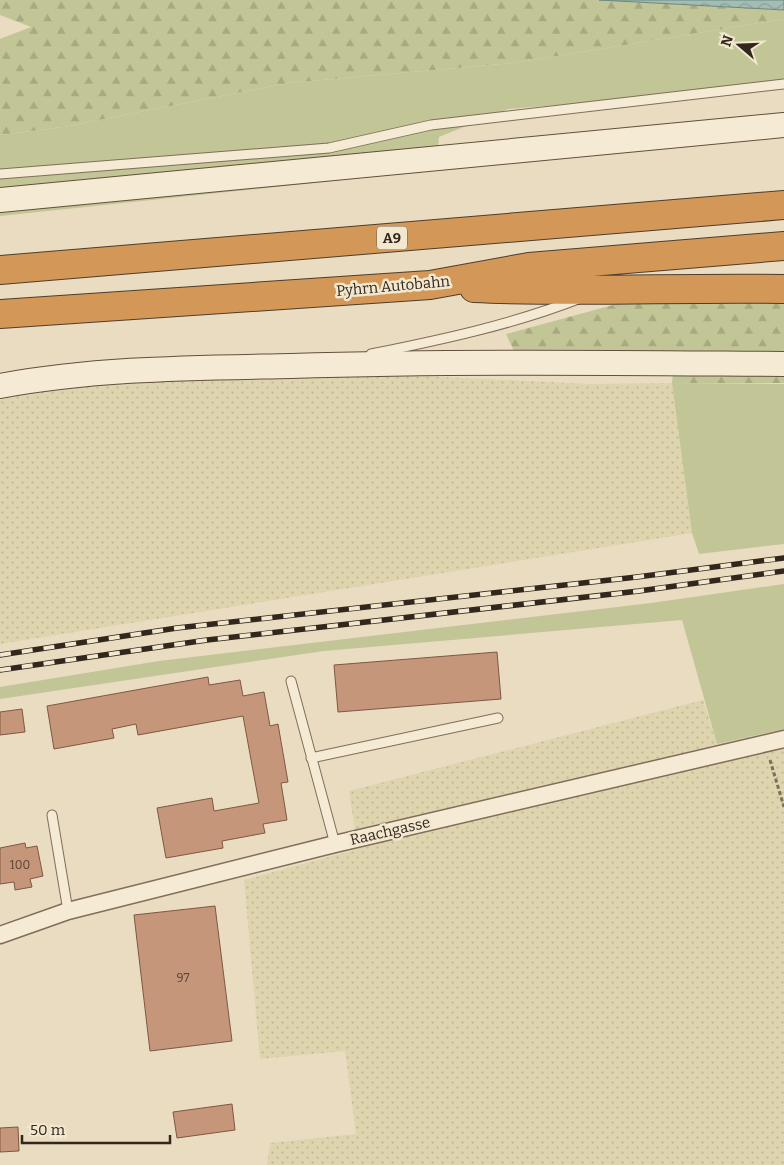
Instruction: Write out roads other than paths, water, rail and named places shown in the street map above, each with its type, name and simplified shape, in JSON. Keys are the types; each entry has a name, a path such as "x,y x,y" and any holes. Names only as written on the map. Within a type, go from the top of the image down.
{"highway":[{"name":"A9","path":"0,270 784,205"},
{"name":"Pyhrn Autobahn","path":"0,314 430,286 529,267 784,246"},
{"path":"430,286 530,291 784,289"}],"main road":[{"path":"0,200 784,125"},
{"path":"0,386 98,372 456,361 784,364"}],"street":[{"name":"Raachgasse","path":"0,935 68,911 335,844 784,739"}],"lane":[{"path":"0,174 329,148 431,125 784,84"},
{"path":"322,365 442,339 549,310 603,289"},
{"path":"290,681 335,844"},
{"path":"311,758 498,718"},
{"path":"52,815 68,911"}],"water":[{"path":"599,0 784,0 784,10"}],"railway":[{"path":"0,655 177,628 637,577 784,558"},
{"path":"0,670 207,640 639,591 784,571"}]}
